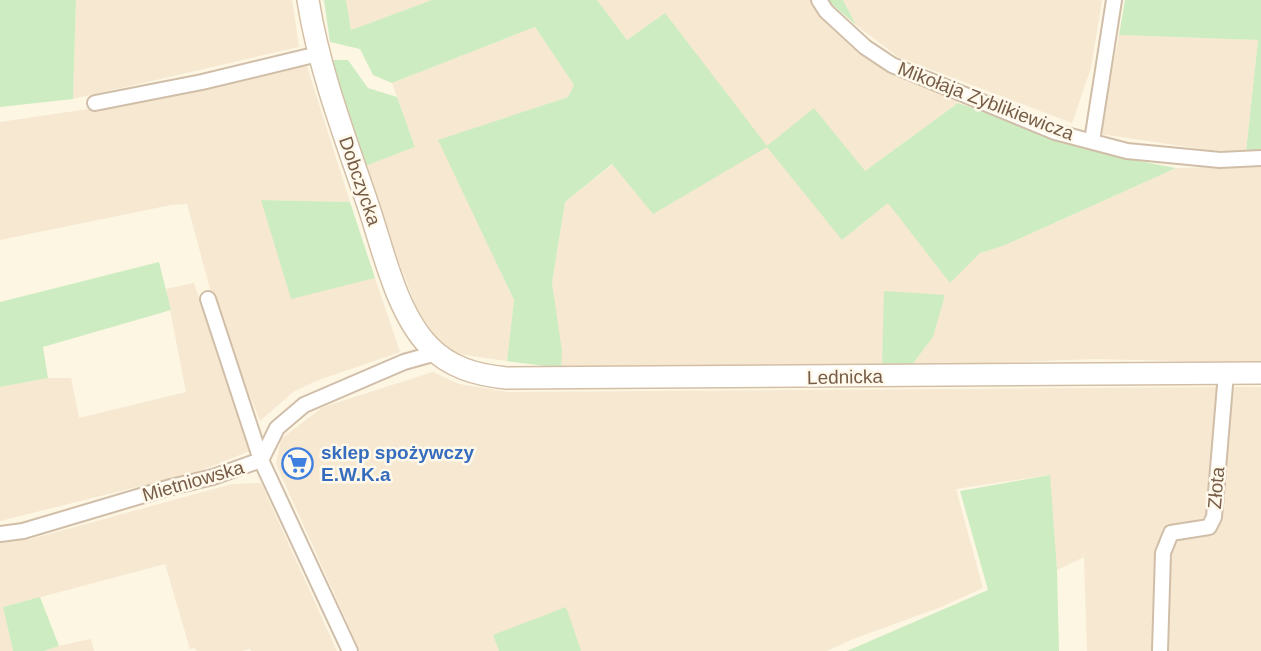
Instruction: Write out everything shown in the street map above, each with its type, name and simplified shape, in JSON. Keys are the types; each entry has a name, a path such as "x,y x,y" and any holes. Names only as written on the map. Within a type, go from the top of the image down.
{"main road":[{"name":"Dobczycka","path":"307,0 318,54 403,305 418,333 436,353"},
{"name":"Lednicka","path":"436,353 459,368 485,376 506,378 1261,373"}],"street":[{"name":"Mikołaja Zyblikiewicza","path":"819,0 865,47 892,65 1055,132 1127,151 1220,160 1261,158"},
{"path":"1092,141 1114,0"},
{"path":"95,103 202,82 318,54"},
{"path":"208,299 261,460 350,651"},
{"name":"Mietniowska","path":"0,534 23,531 213,477 261,460 277,428 304,405 404,362 436,353"},
{"name":"Złota","path":"1160,651 1163,553 1171,533 1209,527 1214,517 1226,373"}],"shaded area":[{"path":"76,0 292,0 299,47 73,99"},
{"path":"346,0 432,0 351,30"},
{"path":"597,0 811,0 826,22 865,50 874,60 958,103 865,171 842,240 888,203 980,253 1003,246 1176,168 1261,166 1261,363 1094,359 911,366 933,337 885,291 882,365 561,368 552,283 565,202 613,164 665,13 627,40"},
{"path":"843,0 1102,0 1091,68 1072,123 898,57 856,25"},
{"path":"535,27 574,85 568,97 439,140 514,300 507,361 445,352 417,309 365,166 415,147 392,83"},
{"path":"1119,35 1258,40 1246,152 1209,150 1100,134"},
{"path":"306,63 350,202 262,200 291,298 375,278 400,352 316,381 293,392 260,421 214,303 187,204 0,240 0,122 109,106"},
{"path":"194,283 250,451 197,472 0,521 0,387 48,378 71,378 79,418 186,392 166,289"},
{"path":"433,372 459,384 508,392 1218,387 1220,414 1210,512 1199,521 1162,529 1155,651 1087,651 1084,557 1057,570 1049,475 956,489 983,588 827,651 360,651 276,464 281,439 323,407"},
{"path":"1233,387 1261,387 1261,651 1168,651 1171,544 1181,538 1218,530 1225,435"},
{"path":"261,483 337,651 190,649 165,564 3,607 13,651 0,651 0,543 31,539 232,484"},
{"path":"91,639 94,651 44,651 59,646"}],"green space":[{"path":"0,0 76,0 73,99 0,107"},
{"path":"324,0 346,0 351,30 432,0 597,0 627,40 665,13 767,146 814,108 865,171 958,103 1112,156 1176,168 1003,246 980,253 950,283 888,203 842,240 767,147 653,214 612,164 565,202 552,283 562,351 561,368 507,361 514,300 438,140 568,97 574,85 535,27 392,83 373,75 360,49 330,42"},
{"path":"827,0 843,0 856,25"},
{"path":"1125,0 1261,0 1261,151 1246,152 1258,40 1119,35"},
{"path":"331,60 348,60 368,88 397,97 415,147 365,166"},
{"path":"261,200 350,202 375,278 291,299"},
{"path":"159,262 171,310 43,347 48,378 0,387 0,302"},
{"path":"884,291 945,295 933,337 911,366 882,365"},
{"path":"1050,475 1057,570 1059,651 847,651 988,590 960,491"},
{"path":"40,597 59,646 44,651 13,651 3,607"},
{"path":"566,607 581,651 499,651 493,635"}],"place":[{"name":"sklep spożywczy E.W.K.a","path":"298,463"}]}
